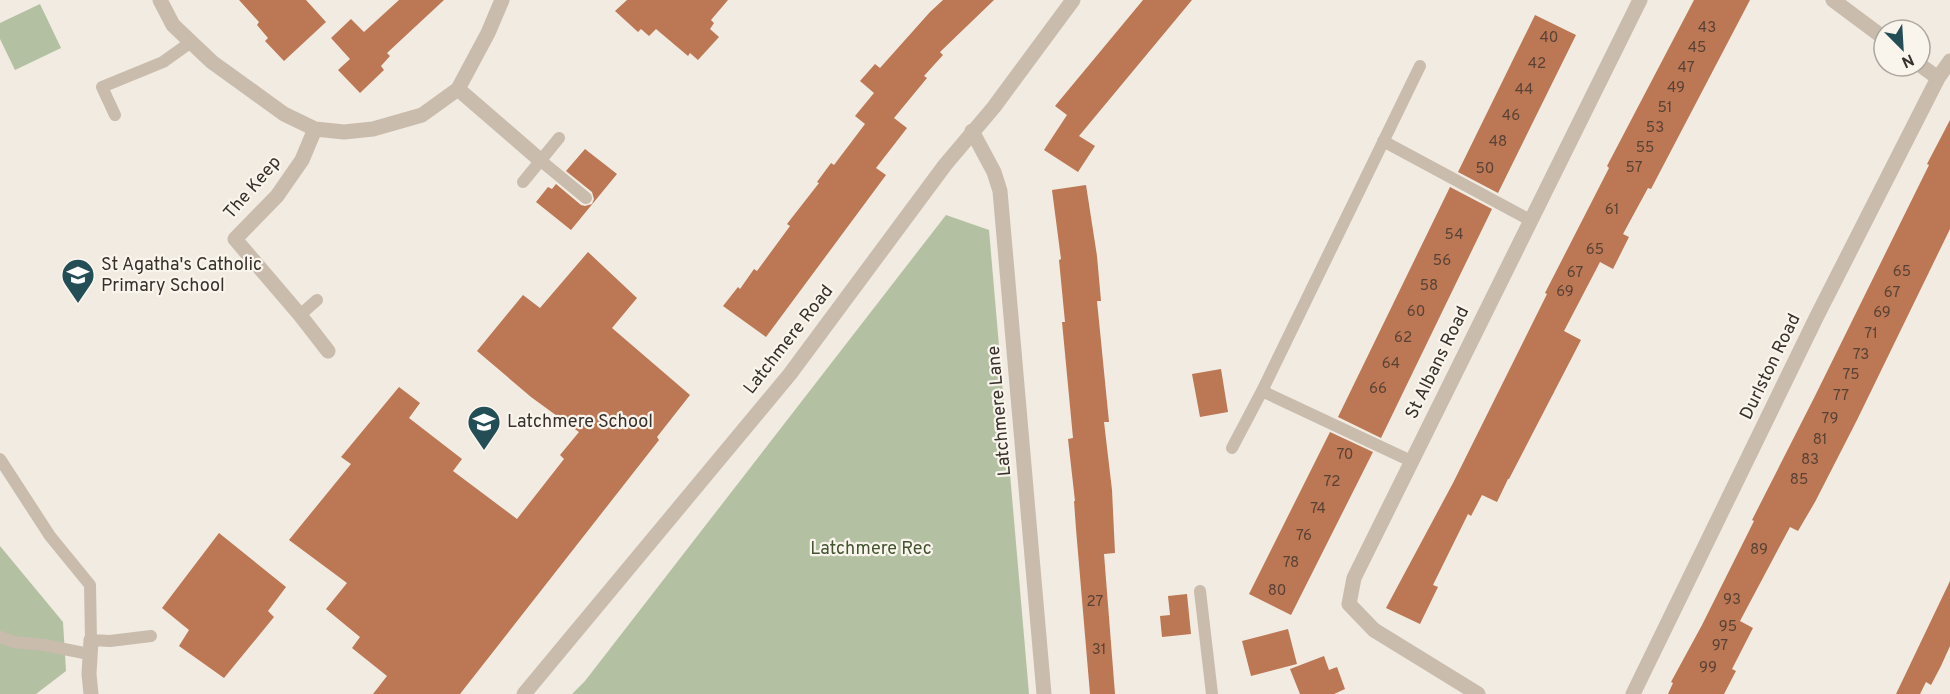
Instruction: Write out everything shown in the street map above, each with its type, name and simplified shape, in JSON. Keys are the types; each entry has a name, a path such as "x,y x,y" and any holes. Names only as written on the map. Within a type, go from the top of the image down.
{"street":[{"path":"160,0 173,25 212,62 284,114 315,129 344,132 373,129 422,115 458,89 488,33 502,0"},
{"name":"Latchmere Road","path":"524,694 790,374 945,165 994,106 1073,0"},
{"name":"St Albans Road","path":"1478,694 1374,630 1349,604 1354,578 1640,0"},
{"path":"1833,0 1872,29"},
{"name":"Durlston Road","path":"1633,694 1817,316 1938,78 1950,62"},
{"path":"1932,74 1938,78"},
{"path":"458,89 540,160"},
{"name":"The Keep","path":"315,129 302,160 277,196 235,238 328,351"},
{"name":"Latchmere Lane","path":"972,131 994,172 1000,191 1044,694"},
{"path":"90,647 91,694"}],"lane":[{"path":"115,115 102,87 163,62 191,42"},
{"path":"1232,448 1420,66"},
{"path":"523,182 559,138"},
{"path":"1383,141 1530,220"},
{"path":"540,160 586,198"},
{"path":"300,315 317,300"},
{"path":"1262,391 1411,461"},
{"path":"0,459 50,536 90,585 90,647"},
{"path":"1200,591 1212,694"},
{"path":"0,637 14,642 90,647 110,641 151,636"}],"green space":[{"path":"40,4 61,48 15,70 0,39 0,23"},
{"name":"Latchmere Rec","path":"946,215 989,230 1029,694 572,694 585,681"},
{"path":"0,546 63,622 66,671 36,694 0,694"}],"building":[{"path":"239,0 306,0 326,22 284,61 265,41 268,38 257,25 259,22"},
{"path":"399,0 444,0 387,53 390,56 381,66 384,70 360,93 338,70 350,59 331,38 351,19 364,32"},
{"path":"627,0 728,0 711,20 714,23 710,29 719,37 698,60 690,53 688,56 656,29 649,36 641,29 638,32 615,11"},
{"path":"943,0 994,0 940,52 943,55 924,76 927,78 894,118 907,128 876,168 886,175 766,337 723,306 738,287 740,289 754,269 757,271 790,226 787,224 819,183 817,182 831,163 834,165 865,124 855,116 874,93 860,81 875,64 880,68"},
{"path":"1143,0 1192,0 1079,136 1095,146 1078,172 1044,150 1067,115 1055,106"},
{"path":"1694,0 1750,0 1651,189 1648,188 1623,234 1629,237 1613,269 1600,262 1564,331 1581,340 1497,502 1482,495 1471,516 1468,514 1433,585 1438,587 1420,624 1386,608 1453,483 1547,294 1545,293 1609,168 1607,166"},
{"path":"1535,15 1576,35 1498,193 1458,172"},
{"path":"1950,120 1950,229 1815,502 1798,531 1790,527 1740,621 1753,628 1732,669 1736,671 1724,694 1668,694 1673,683 1671,682 1754,521 1752,520"},
{"path":"585,149 617,174 571,230 536,202 548,187 552,189 556,184 581,205 592,204 594,199 592,192 566,171"},
{"path":"1086,185 1097,256 1101,301 1097,301 1109,422 1104,422 1112,490 1115,553 1104,554 1115,694 1090,694 1068,439 1073,438 1062,322 1065,322 1059,260 1061,259 1052,190"},
{"path":"1450,187 1492,209 1381,438 1338,417"},
{"path":"588,252 637,298 612,328 690,395 657,437 659,440 460,694 373,694 387,676 352,648 360,637 326,609 347,583 289,540 351,464 341,457 399,387 420,403 409,418 462,459 453,471 517,519 564,459 560,455 579,432 531,397 477,351 523,295 540,308"},
{"path":"1221,369 1228,412 1200,417 1192,374"},
{"path":"1330,432 1373,452 1291,615 1249,594"},
{"path":"219,533 286,587 268,611 274,617 224,678 179,646 189,630 162,608"},
{"path":"1950,581 1950,646 1941,666 1931,685 1926,682 1920,694 1896,694"},
{"path":"1187,594 1191,634 1162,637 1160,616 1170,615 1168,596"},
{"path":"1288,629 1297,664 1251,676 1242,641"},
{"path":"1324,656 1329,670 1337,667 1345,689 1334,694 1300,694 1290,669"}],"place":[{"name":"St Agatha's Catholic Primary School","path":"78,304"},
{"name":"Latchmere School","path":"484,451"}]}
